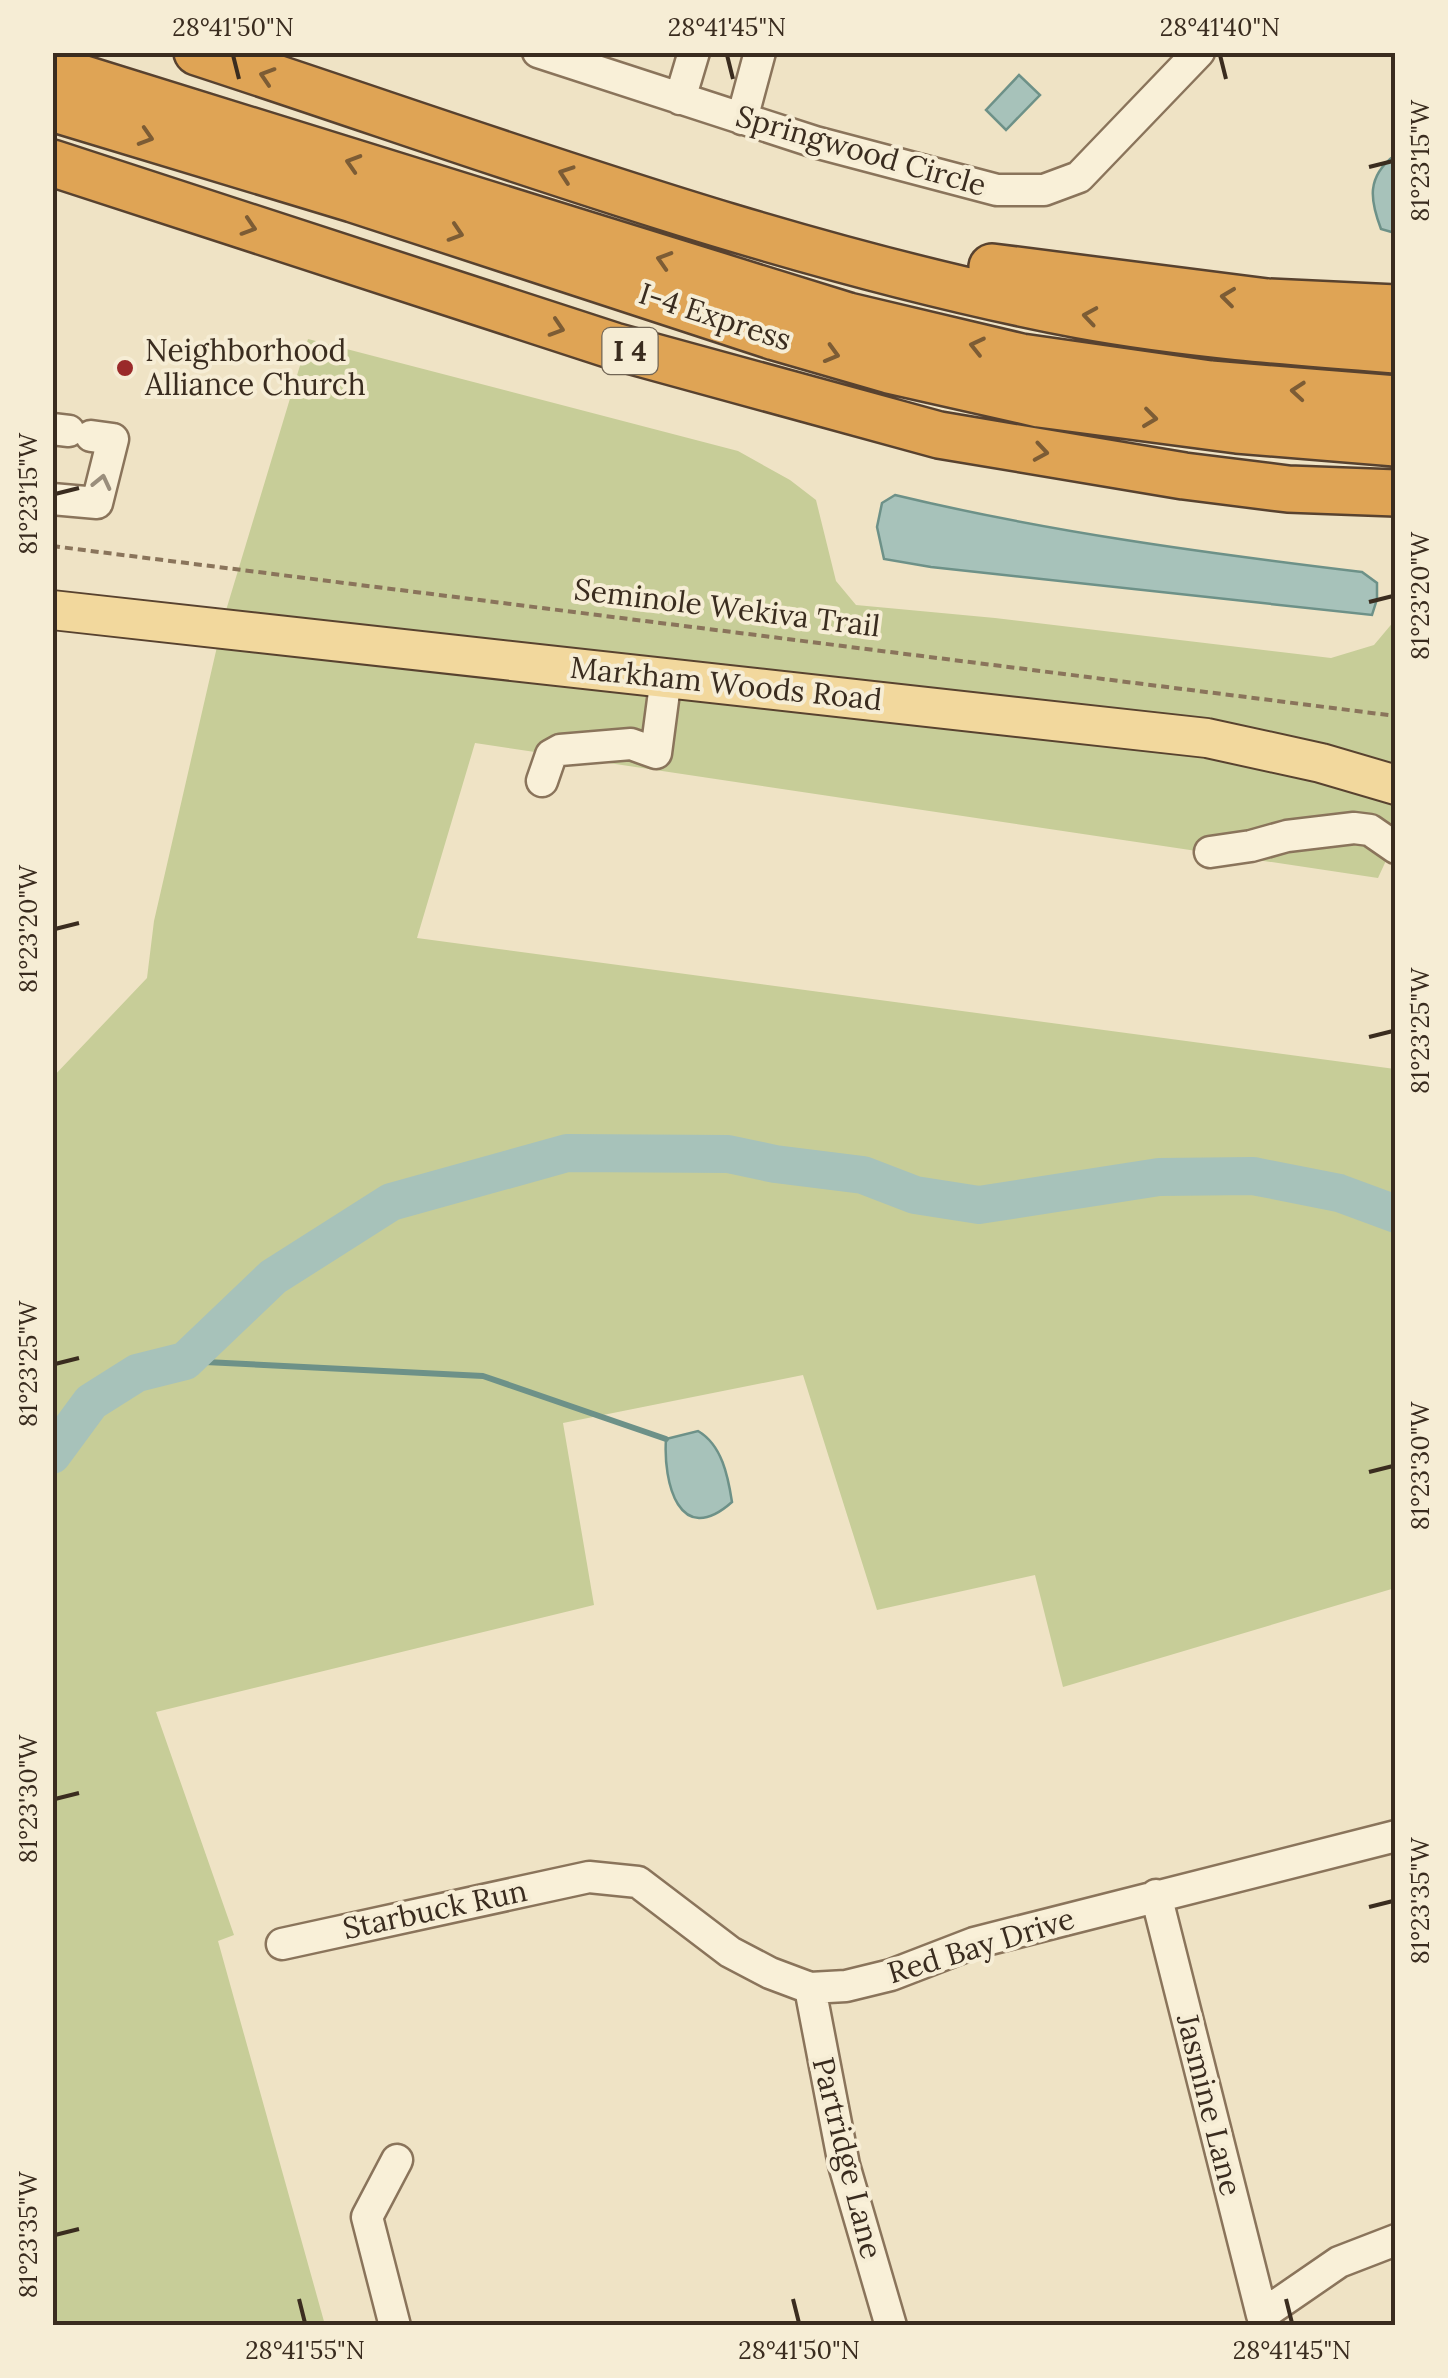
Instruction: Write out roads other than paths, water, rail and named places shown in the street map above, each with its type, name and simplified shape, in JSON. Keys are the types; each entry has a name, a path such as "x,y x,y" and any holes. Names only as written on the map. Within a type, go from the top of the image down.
{"highway":[{"path":"196,52 614,191 826,256 1082,315 1252,339 1396,350"},
{"name":"I-4 Express","path":"52,68 848,316 1021,356 1210,384 1396,399"},
{"name":"I-4 Express","path":"52,108 353,199 889,370 1039,404 1237,430 1396,442"},
{"name":"I 4","path":"52,163 614,346 939,435 1184,476 1288,489 1396,493"},
{"path":"826,256 904,255 1267,302 1396,308"},
{"path":"1288,489 1396,520"}],"main road":[{"name":"Markham Woods Road","path":"52,610 1207,738 1321,763 1396,785"}],"street":[{"name":"Springwood Circle","path":"538,52 815,142 997,190 1044,190 1080,178 1199,52"},
{"path":"680,99 694,52"},
{"path":"742,119 760,52"},
{"path":"52,499 97,503 113,439 71,432"},
{"path":"542,781 551,755 560,750 631,744 656,753 666,678"},
{"path":"1210,852 1287,836 1354,828 1370,830 1396,848"},
{"name":"Red Bay Drive","path":"588,1878 638,1882 730,1952 810,1988 846,1986 891,1975 974,1943 1396,1836"},
{"name":"Starbuck Run","path":"282,1944 588,1878"},
{"name":"Jasmine Lane","path":"1156,1896 1262,2314 1339,2262 1396,2240"},
{"name":"Partridge Lane","path":"810,1988 844,2165 891,2326"},
{"path":"395,2326 367,2217 398,2160"}],"water":[{"path":"1019,75 1040,95 1006,130 986,110"},
{"path":"1395,155 1395,233 1381,229 1373,189 1379,172"},
{"path":"895,495 1127,540 1362,572 1377,583 1377,599 1372,615 884,559 877,527 882,503"},
{"path":"698,1431 718,1453 732,1502 714,1515 699,1518 687,1514 678,1504 666,1456 666,1439"}],"waterway":[{"path":"52,1455 91,1402 137,1373 185,1361 273,1277 391,1202 567,1153 728,1154 863,1175 915,1195 979,1205 1159,1177 1253,1176 1339,1193 1396,1214"},
{"path":"185,1361 483,1376 666,1439"}],"place":[{"name":"Neighborhood Alliance Church","path":"125,368"}]}
